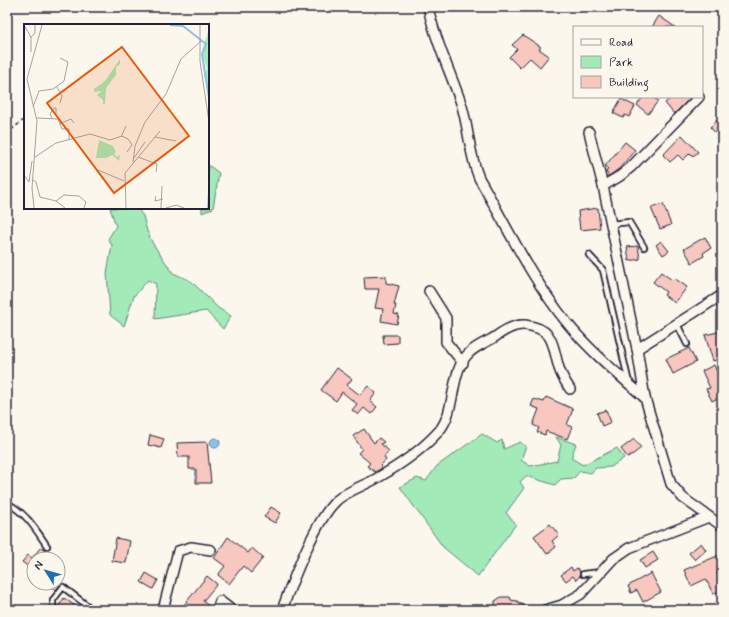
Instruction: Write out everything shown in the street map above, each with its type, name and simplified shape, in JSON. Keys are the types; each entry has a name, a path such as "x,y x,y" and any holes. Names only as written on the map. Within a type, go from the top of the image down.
{"street":[{"path":"428,7 438,43 460,103 467,127 473,163 479,178 527,262 560,313 595,353 645,398"},
{"path":"603,186 620,176 631,167 698,98"},
{"path":"589,132 603,186 637,350 645,398 671,484 683,498 722,526"},
{"path":"429,292 446,318 446,342 463,362"},
{"path":"637,350 720,296"},
{"path":"282,610 319,524 329,508 339,499 381,476 427,443 440,430 448,417 457,377 468,353 506,330 524,325 540,329 551,338 556,351 559,368 570,389"},
{"path":"545,610 562,605 581,594 613,560 629,548 709,517"},
{"path":"164,610 178,551 191,547 211,550"},
{"path":"217,610 220,601 232,610"}],"lane":[{"path":"611,224 629,222 644,247"},
{"path":"589,255 603,270 630,384"},
{"path":"720,296 722,311"},
{"path":"677,324 687,344"},
{"path":"7,503 18,509 29,519 47,546"},
{"path":"582,574 602,572"},
{"path":"53,610 53,600 63,587 93,610"}],"path":[{"path":"7,133 24,120"}],"green space":[{"path":"209,166 219,173 213,208 202,213 202,209 209,209"},
{"path":"110,209 138,209 143,216 147,231 153,244 173,273 191,281 218,308 231,316 223,329 206,311 155,319 156,284 148,280 134,296 124,326 110,315 107,273 112,245 108,239 116,226"},
{"path":"482,434 497,443 502,440 504,449 520,442 526,446 521,460 530,466 557,461 561,445 556,437 576,444 571,458 583,465 617,448 624,458 611,467 596,468 591,473 580,471 574,478 561,479 555,485 526,476 520,482 524,488 506,513 516,524 478,576 443,547 400,487 417,478 426,481 437,466"}],"water":[{"path":"213,438 217,438 219,439 219,447 213,448 210,445 210,441"}],"building":[{"path":"659,16 674,26 653,26"},
{"path":"523,35 541,47 539,49 549,56 540,67 530,58 520,68 509,57 517,49 512,45"},
{"path":"642,98 654,98 658,101 648,114 637,105"},
{"path":"671,98 690,98 674,114 665,103"},
{"path":"621,99 635,106 629,117 625,115 623,118 613,113"},
{"path":"722,115 722,132 718,136 710,127"},
{"path":"682,135 698,152 693,156 690,153 683,160 678,155 670,162 663,155"},
{"path":"625,142 635,150 620,168 609,176 606,172 608,169 605,166"},
{"path":"663,204 671,225 660,229 651,208"},
{"path":"598,208 600,228 580,230 578,211"},
{"path":"705,237 711,248 703,253 704,256 692,263 684,249"},
{"path":"661,241 669,251 663,255 656,245"},
{"path":"638,246 640,259 629,261 627,247"},
{"path":"661,272 672,280 674,278 687,287 675,303 664,295 666,292 653,282"},
{"path":"386,276 386,283 399,286 394,305 396,305 394,314 399,315 397,324 381,321 383,309 375,308 379,289 365,289 364,277"},
{"path":"722,331 722,358 713,361 705,335"},
{"path":"383,335 398,335 398,343 384,344"},
{"path":"689,348 696,362 673,374 666,359"},
{"path":"714,365 720,378 722,377 722,396 712,401 706,389 710,388 702,371"},
{"path":"337,368 352,379 347,385 360,395 368,386 376,393 370,401 377,407 371,414 364,408 358,415 352,410 357,404 342,392 336,401 321,390"},
{"path":"546,397 573,409 567,425 572,427 567,439 546,431 545,435 537,432 539,428 533,425 539,409 531,406 534,399 544,402"},
{"path":"606,410 611,422 602,426 597,413"},
{"path":"364,429 374,443 379,438 384,442 381,444 389,451 384,457 386,460 380,466 382,468 375,472 367,466 370,463 358,453 362,449 353,436"},
{"path":"150,435 164,439 161,448 148,445"},
{"path":"634,439 641,448 628,458 621,449"},
{"path":"207,442 211,483 196,483 196,469 189,469 189,457 178,457 177,443"},
{"path":"271,507 281,513 275,523 264,517"},
{"path":"550,524 559,535 552,541 556,547 547,554 534,536"},
{"path":"228,537 248,553 252,548 263,558 251,573 243,566 229,584 218,575 225,566 214,558"},
{"path":"116,538 130,541 126,563 112,561"},
{"path":"701,543 706,550 695,560 689,553"},
{"path":"41,547 46,551 38,551"},
{"path":"653,552 658,560 645,568 640,560"},
{"path":"722,554 722,571 717,573 722,583 722,590 713,594 706,579 691,586 684,570"},
{"path":"26,557 26,565 22,562"},
{"path":"571,567 573,571 577,568 580,572 580,576 576,580 573,576 566,581 561,575"},
{"path":"146,573 158,580 153,589 141,582"},
{"path":"651,573 661,592 643,602 637,590 631,593 628,586"},
{"path":"207,576 217,584 203,601 211,608 211,610 180,610"},
{"path":"501,597 510,597 511,600 517,601 530,610 495,610 495,601"},
{"path":"64,598 81,610 62,610 58,607"}]}
